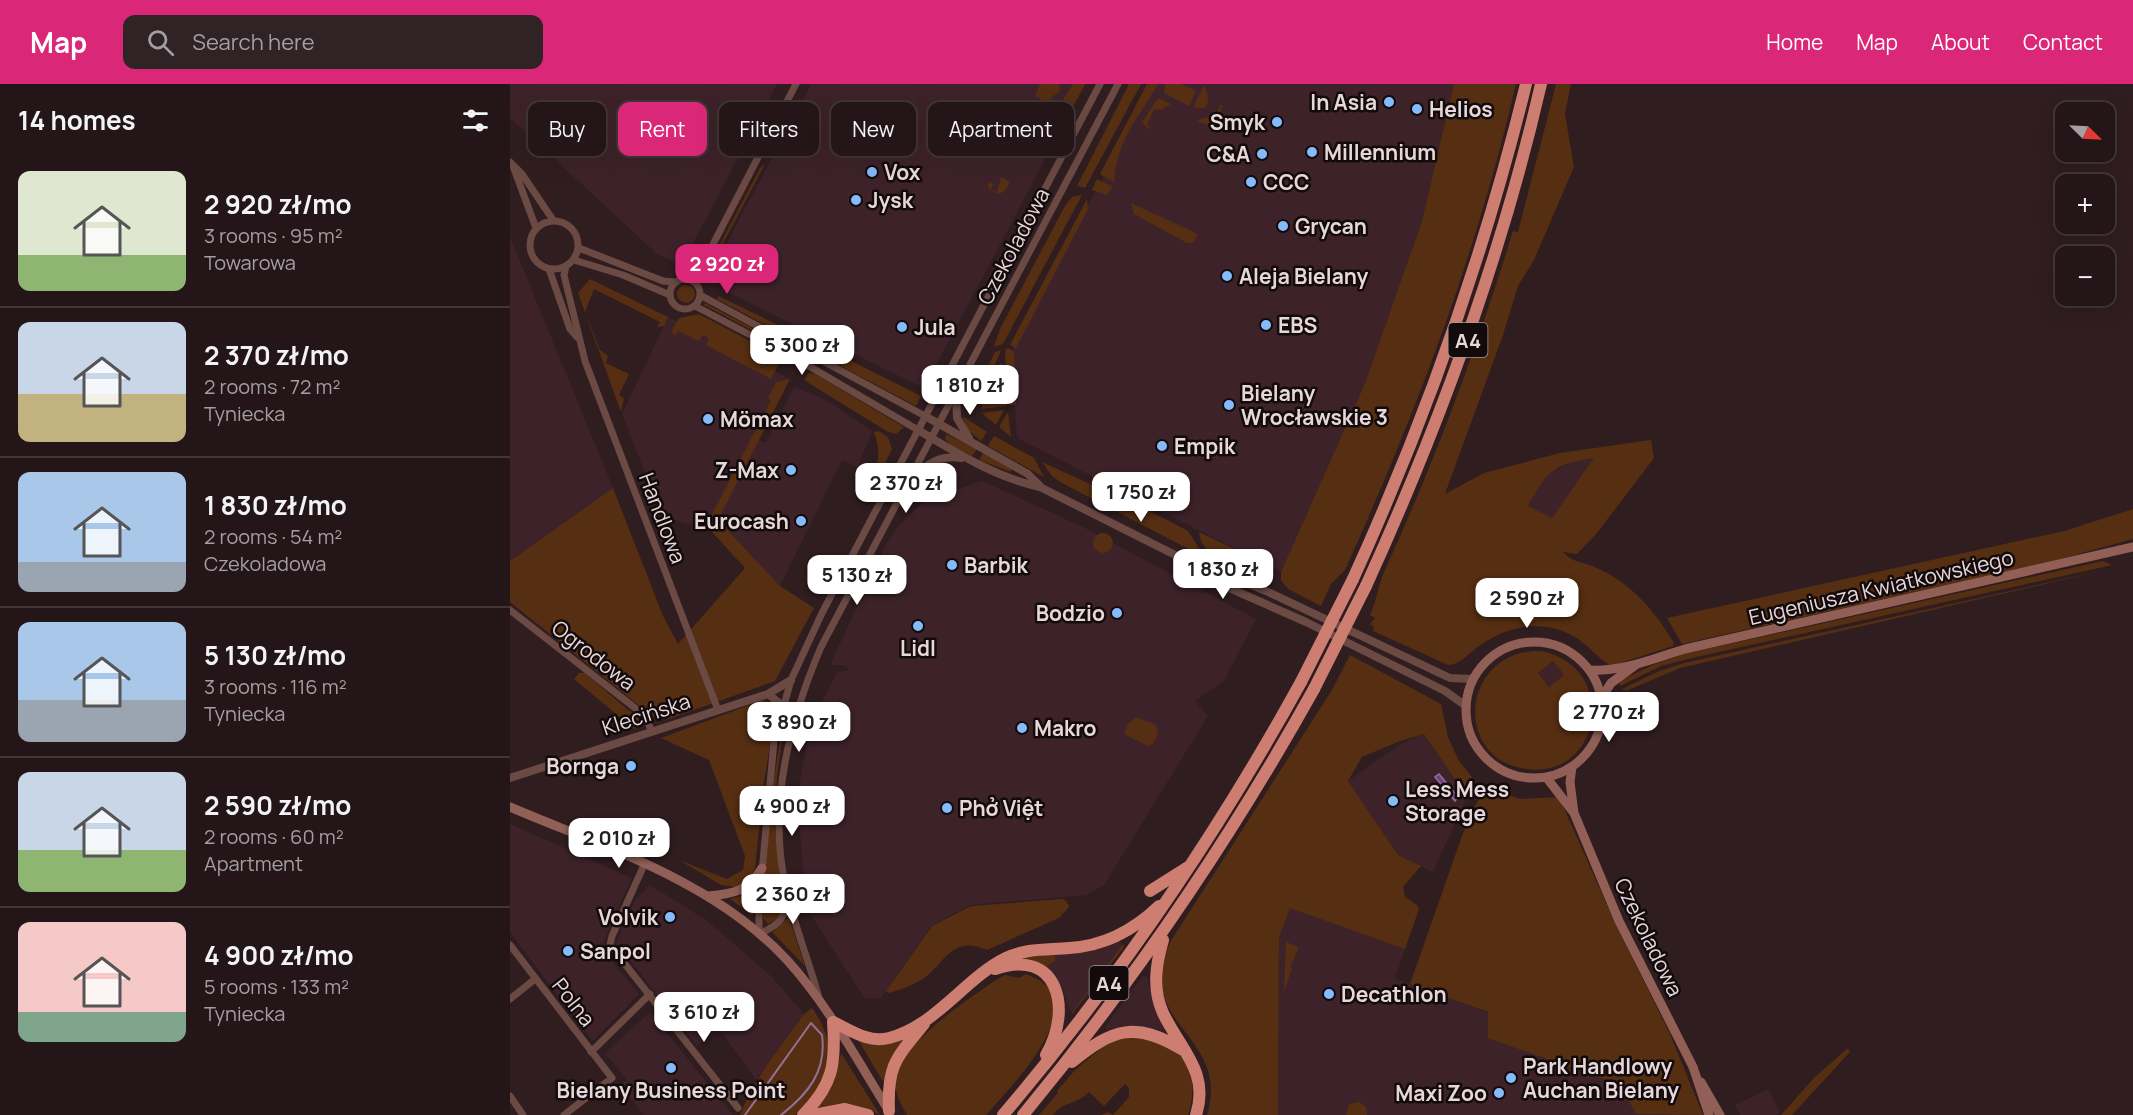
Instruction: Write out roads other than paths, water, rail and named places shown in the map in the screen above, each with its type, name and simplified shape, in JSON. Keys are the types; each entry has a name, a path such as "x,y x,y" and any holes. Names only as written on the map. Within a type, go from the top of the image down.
{"highway":[{"name":"A4","path":"1003,1115 1097,999 1181,881 1248,776 1301,682 1353,579 1423,416 1461,311 1497,197 1526,84"},
{"name":"A4","path":"1167,928 1231,831 1314,689 1366,586 1438,421 1477,314 1511,201 1541,84"},
{"path":"1150,891 1193,862"},
{"path":"803,1115 820,1096 831,1075 833,1022 865,1038 881,1039 899,1035 931,1016 1000,961 1021,952 1083,947 1118,936 1153,911 1181,881"},
{"path":"1167,928 1158,957 1156,983 1163,1013 1196,1066 1200,1084 1196,1115"},
{"path":"1023,1115 1167,928"},
{"path":"985,973 1000,966 1030,966 1047,976 1056,991 1060,1007 1060,1024 1031,1082"},
{"path":"889,1111 889,1077 892,1066 931,1016"},
{"path":"1051,1081 1098,1043 1129,1032 1159,1035 1186,1052"},
{"path":"814,1115 845,1109 868,1115"}],"main road":[{"name":"Eugeniusza Kwiatkowskiego","path":"1589,670 1608,671 1685,649 2133,547"},
{"path":"1531,642 1542,642 1563,649 1589,670 1601,699 1596,738 1584,756 1572,766 1546,777 1521,777 1493,764 1479,750 1470,735 1466,705 1473,679 1483,665 1499,651 1531,642"},
{"name":"Eugeniusza Kwiatkowskiego","path":"1601,699 1611,683 1637,664"},
{"name":"Czekoladowa","path":"1572,766 1570,782 1574,813"},
{"name":"Czekoladowa","path":"1546,777 1574,813 1619,921 1696,1075 1720,1115"},
{"path":"510,807 644,865 708,896 759,934 787,961 820,1003 889,1111"},
{"path":"708,896 743,890 750,886 762,868"},
{"name":"Czekoladowa","path":"1696,1075 1709,1115"}],"street":[{"path":"693,281 796,84"},
{"name":"Czekoladowa","path":"759,934 771,762 791,680 822,613 1100,84"},
{"name":"Czekoladowa","path":"786,891 781,854 780,819 788,746 794,717 821,647 1118,84"},
{"path":"511,164 522,174 553,220 566,224 575,231 579,248 574,260 566,266 549,269 537,263 529,251 536,228 511,164"},
{"path":"536,228 553,220"},
{"path":"579,248 663,281 676,282 686,279 693,281 700,295 976,444 1028,474 1040,487"},
{"path":"574,260 670,295 679,308 686,309 695,306 802,362 968,459 1020,482 1040,487 1212,573 1232,577 1277,596 1441,674 1455,679 1473,679"},
{"name":"Handlowa","path":"566,266 564,275 577,325 577,337"},
{"name":"Handlowa","path":"549,269 570,328 577,337 718,710"},
{"path":"670,295 676,282"},
{"path":"695,306 700,295"},
{"path":"956,393 957,418 962,429 976,444"},
{"path":"908,483 936,459 948,456 968,459"},
{"path":"1212,573 1227,587 1445,692 1466,705"},
{"name":"Ogrodowa","path":"510,610 644,716 652,731"},
{"name":"Klecińska","path":"510,778 768,694 791,680"},
{"path":"768,694 783,706"},
{"path":"644,865 610,945 738,1108"},
{"path":"759,934 782,921 787,910 786,891"},
{"path":"786,891 820,1003"},
{"name":"Polna","path":"510,945 612,1078 564,1115"},
{"path":"510,999 535,979"},
{"path":"591,1052 650,994"},
{"path":"510,1096 523,1115"}],"waterway":[{"path":"745,1115 811,1023 822,1035 822,1060 814,1081 800,1099 781,1115"}],"place":[{"name":"In Asia","path":"1389,102"},
{"name":"Helios","path":"1417,109"},
{"name":"Smyk","path":"1277,122"},
{"name":"Millennium","path":"1312,152"},
{"name":"C&A","path":"1262,154"},
{"name":"Vox","path":"872,172"},
{"name":"CCC","path":"1251,182"},
{"name":"Jysk","path":"856,200"},
{"name":"Grycan","path":"1283,226"},
{"name":"Aleja Bielany","path":"1227,276"},
{"name":"EBS","path":"1266,325"},
{"name":"Jula","path":"902,327"},
{"name":"Bielany Wrocławskie 3","path":"1229,405"},
{"name":"Mömax","path":"708,419"},
{"name":"Empik","path":"1162,446"},
{"name":"Z-Max","path":"791,470"},
{"name":"Eurocash","path":"801,521"},
{"name":"Barbik","path":"952,565"},
{"name":"Bodzio","path":"1117,613"},
{"name":"Lidl","path":"918,626"},
{"name":"Makro","path":"1022,728"},
{"name":"Bornga","path":"631,766"},
{"name":"Less Mess Storage","path":"1393,801"},
{"name":"Phở Việt","path":"947,808"},
{"name":"Volvik","path":"670,917"},
{"name":"Sanpol","path":"568,951"},
{"name":"Decathlon","path":"1329,994"},
{"name":"Bielany Business Point","path":"671,1068"},
{"name":"Park Handlowy Auchan Bielany","path":"1511,1078"},
{"name":"Maxi Zoo","path":"1499,1093"}]}
